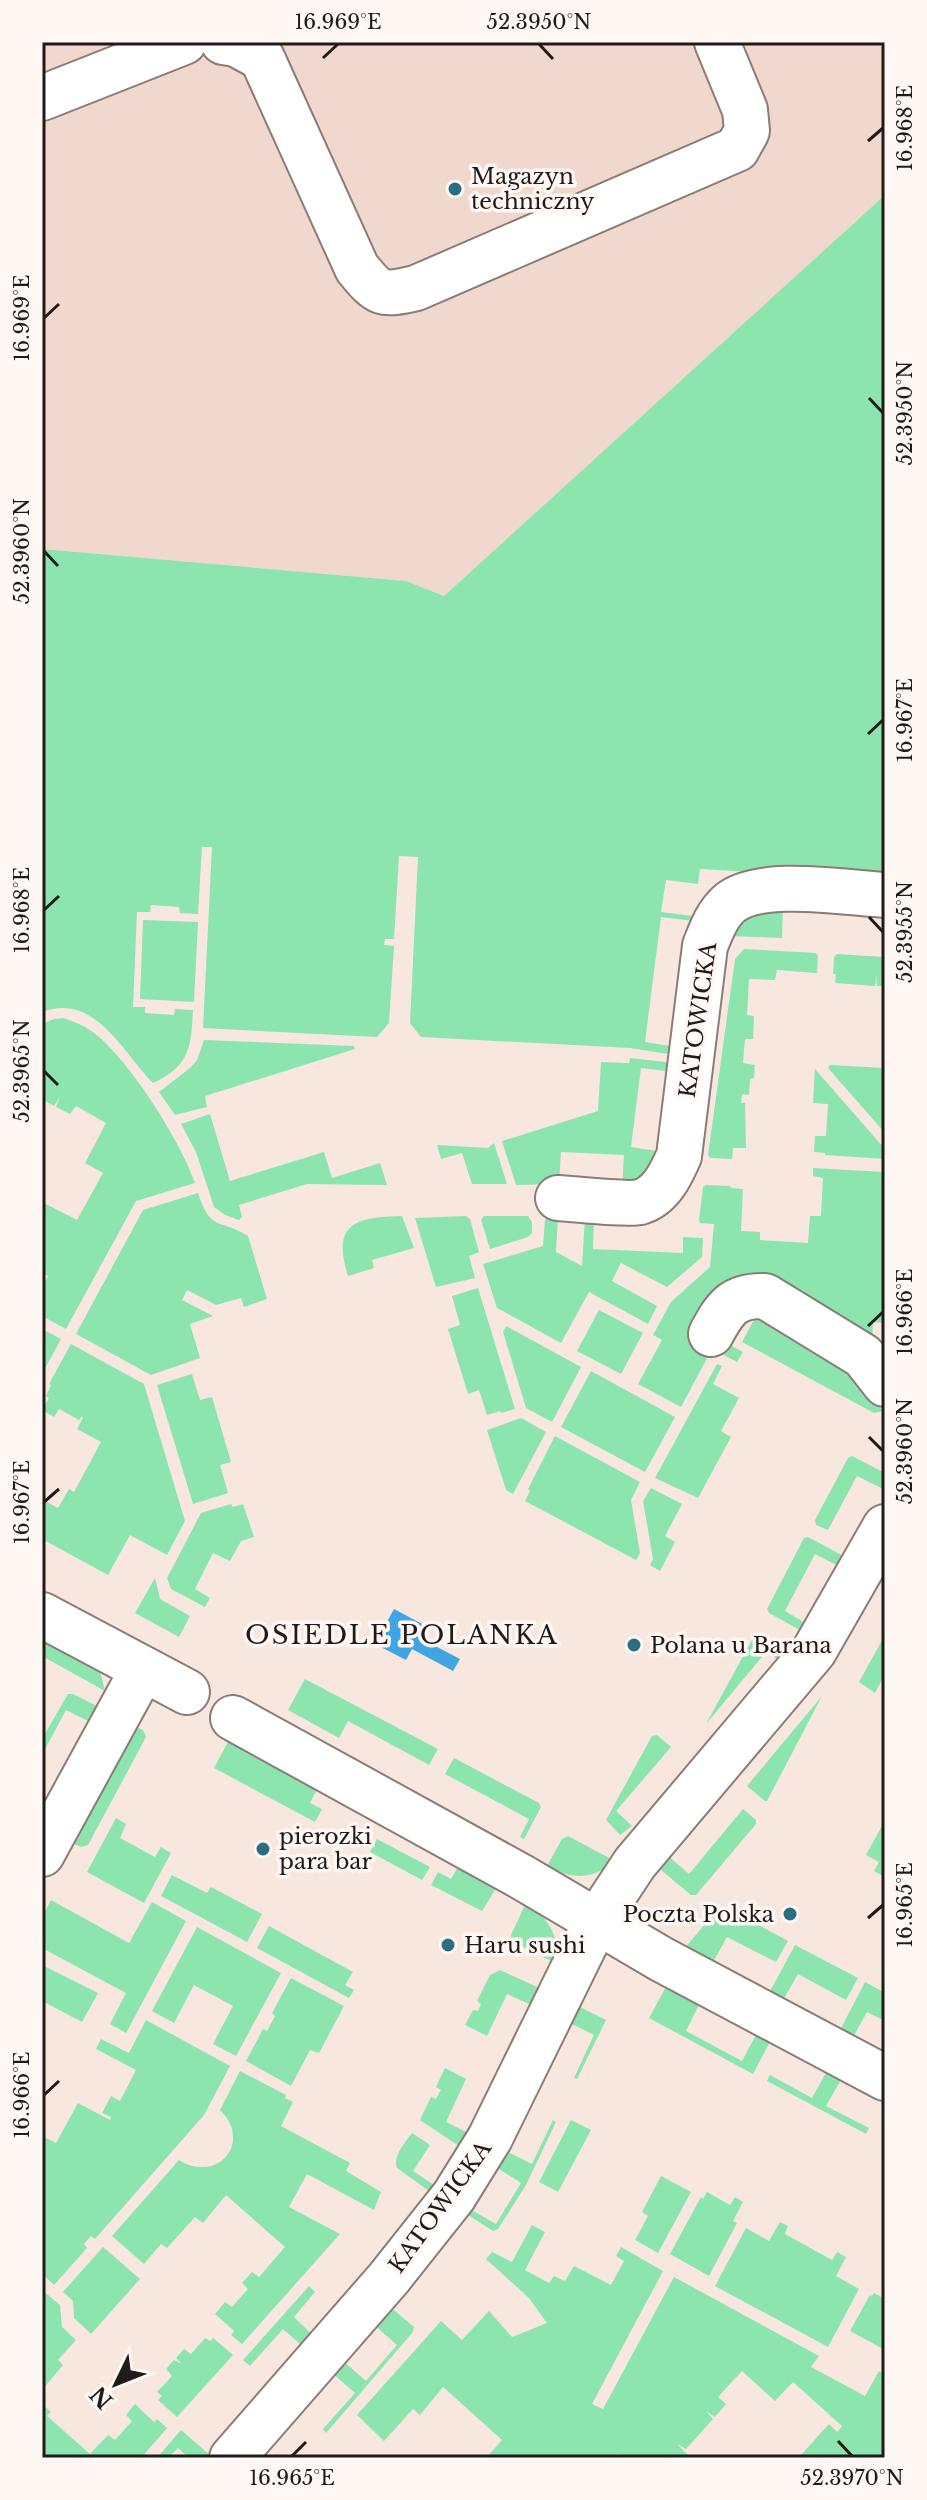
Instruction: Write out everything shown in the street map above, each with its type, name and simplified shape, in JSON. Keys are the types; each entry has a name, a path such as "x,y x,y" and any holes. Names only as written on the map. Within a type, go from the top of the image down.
{"street":[{"path":"42,98 184,42"},
{"path":"223,42 236,44 262,58 357,268 375,289 393,293 416,288 737,149 747,131 745,110 717,42"},
{"name":"KATOWICKA","path":"558,1198 639,1202 657,1192 670,1177 679,1156 705,946 713,924 729,904 748,892 778,889 885,895"},
{"path":"711,1334 732,1303 747,1295 765,1296 863,1356 885,1384"},
{"name":"KATOWICKA","path":"232,2458 389,2278 454,2196 490,2138 596,1922 635,1863 814,1651 885,1527"},
{"path":"42,1615 187,1692"},
{"path":"42,1854 143,1669"},
{"path":"233,1718 520,1876 596,1922 885,2078"}],"shaded area":[{"path":"42,42 885,42 885,195 444,596 406,581 42,549"}],"green space":[{"path":"885,195 885,880 700,869 698,884 666,880 661,912 693,916 693,921 661,917 645,1042 676,1047 675,1055 630,1048 421,1037 410,1023 418,857 399,856 394,939 385,939 384,945 394,946 389,1023 377,1037 203,1028 212,847 202,847 198,914 180,913 179,907 151,905 150,912 137,912 133,1007 145,1007 145,1013 174,1015 175,1009 193,1010 189,1045 175,1070 153,1083 119,1042 93,1018 77,1010 61,1008 42,1012 42,549 406,581 444,596"},
{"path":"783,906 782,938 725,936 742,915"},
{"path":"143,920 198,922 194,1002 140,999"},
{"path":"744,949 816,953 817,973 777,970 775,980 749,979 747,1015 754,1016 753,1039 745,1039 743,1063 755,1065 749,1095 742,1094 741,1103 745,1103 746,1148 733,1148 732,1159 710,1158 735,959"},
{"path":"837,954 885,957 885,986 877,986 877,976 875,986 835,983 834,957"},
{"path":"63,1018 78,1023 105,1042 136,1079 166,1123 195,1183 136,1201 66,1329 42,1316 42,1287 48,1276 42,1272 42,1202 77,1220 103,1173 85,1163 106,1123 76,1106 70,1114 56,1107 60,1096 54,1106 42,1099 42,1024"},
{"path":"204,1040 354,1046 355,1049 205,1096 207,1107 175,1115 159,1092 197,1060"},
{"path":"630,1058 674,1063 673,1072 641,1068 631,1147 663,1152 655,1174 622,1187 624,1155 561,1152 559,1184 516,1185 502,1141 598,1111 601,1062 629,1063"},
{"path":"830,1065 885,1068 885,1133 828,1068"},
{"path":"815,1069 885,1149 885,1159 814,1152 815,1136 826,1136 828,1104 813,1103"},
{"path":"210,1114 230,1181 324,1152 332,1178 380,1163 387,1185 307,1184 239,1205 242,1217 239,1220 225,1215 214,1207 196,1152 181,1124"},
{"path":"494,1143 507,1184 472,1184 462,1153 441,1159 437,1145 488,1148"},
{"path":"813,1168 885,1172 885,1323 873,1322 872,1342 885,1344 885,1361 766,1275 752,1275 721,1286 694,1325 743,1352 737,1362 712,1349 681,1407 638,1384 662,1340 653,1335 671,1302 710,1267 714,1224 700,1223 699,1220 703,1187 743,1189 741,1231 760,1232 760,1240 808,1243 810,1216 821,1216 823,1178 813,1176"},
{"path":"198,1193 212,1219 248,1236 267,1299 244,1307 241,1298 216,1305 187,1290 182,1300 213,1316 190,1324 200,1358 151,1375 76,1334 143,1210"},
{"path":"402,1216 414,1248 372,1260 374,1268 348,1276 343,1244 351,1226 372,1218"},
{"path":"466,1216 470,1219 479,1252 469,1256 475,1278 436,1287 415,1218"},
{"path":"484,1216 528,1216 532,1222 532,1233 490,1249 481,1220"},
{"path":"549,1216 558,1216 556,1252 582,1266 585,1217 594,1218 593,1249 683,1253 683,1237 703,1238 702,1257 667,1287 621,1263 612,1281 657,1306 648,1324 589,1292 561,1343 497,1308 483,1264 543,1246 545,1220"},
{"path":"478,1288 515,1409 487,1415 479,1390 468,1394 448,1329 460,1325 452,1296"},
{"path":"599,1310 643,1333 621,1374 577,1351"},
{"path":"757,1314 849,1370 883,1411 874,1413 742,1342"},
{"path":"506,1326 581,1367 552,1422 526,1408 503,1332"},
{"path":"42,1329 61,1339 42,1374"},
{"path":"71,1344 144,1384 185,1521 167,1555 130,1535 108,1575 42,1539 42,1499 58,1508 69,1489 74,1492 101,1442 77,1429 82,1416 79,1420 59,1409 54,1417 42,1410 49,1398 46,1396 49,1384"},
{"path":"717,1364 722,1366 713,1384 739,1398 721,1431 731,1437 698,1498 655,1478"},
{"path":"591,1371 675,1417 645,1472 561,1427"},
{"path":"192,1374 200,1400 212,1397 231,1462 220,1465 228,1493 193,1504 157,1385"},
{"path":"521,1418 546,1432 513,1494 506,1490 487,1430"},
{"path":"555,1436 640,1482 631,1500 640,1553 636,1560 525,1501"},
{"path":"852,1456 885,1473 885,1490 857,1476 828,1530 816,1525 815,1520 848,1458"},
{"path":"651,1488 682,1504 665,1536 675,1542 660,1571 650,1565 653,1559 643,1501"},
{"path":"231,1504 233,1507 243,1504 254,1537 241,1541 230,1561 213,1553 195,1589 210,1598 205,1607 171,1589 167,1578 201,1513"},
{"path":"808,1537 849,1559 844,1569 815,1554 785,1611 812,1627 807,1634 767,1609 804,1538"},
{"path":"155,1578 160,1599 190,1616 179,1637 135,1613"},
{"path":"42,1634 99,1667 105,1691 42,1656"},
{"path":"885,1635 885,1674 875,1693 859,1682"},
{"path":"756,1636 790,1655 784,1663 766,1652 706,1724 753,1638"},
{"path":"305,1679 438,1749 429,1765 348,1721 339,1738 288,1710"},
{"path":"68,1694 101,1708 94,1724 66,1710 44,1751 42,1739"},
{"path":"822,1696 767,1801 765,1801 747,1786"},
{"path":"134,1726 143,1730 146,1737 88,1845 81,1847 68,1841"},
{"path":"657,1735 671,1747 616,1811 632,1826 620,1835 606,1820 652,1736"},
{"path":"230,1738 318,1787 310,1803 322,1809 315,1822 214,1768"},
{"path":"454,1758 539,1803 541,1807 524,1839 520,1837 529,1819 445,1774"},
{"path":"743,1809 756,1820 756,1824 696,1895 691,1895 655,1865 665,1853 689,1874"},
{"path":"116,1818 126,1824 120,1838 155,1857 161,1847 171,1853 144,1903 87,1872"},
{"path":"885,1820 885,1877 874,1871 879,1862 866,1855"},
{"path":"568,1836 615,1861 599,1872 582,1876 565,1874 547,1866 562,1839"},
{"path":"377,1839 430,1867 422,1880 370,1852"},
{"path":"460,1863 498,1885 482,1911 431,1885 438,1872 451,1879"},
{"path":"172,1875 207,1893 211,1887 262,1914 247,1942 161,1896"},
{"path":"51,1900 129,1943 152,1902 186,1921 126,2033 110,2024 126,1993 42,1948 42,1917"},
{"path":"526,1903 541,1915 551,1929 557,1964 512,1941 511,1935"},
{"path":"726,1907 788,1941 776,1962 727,1937 712,1964 684,1949 716,1911"},
{"path":"269,1926 353,1972 345,1985 354,1990 349,1998 257,1948"},
{"path":"197,1927 281,1973 236,2056 213,2044 233,2006 194,1985 174,2023 152,2011"},
{"path":"795,1945 858,1978 846,2000 798,1974 782,2002 768,1995"},
{"path":"42,1965 98,1993 82,2022 42,2001"},
{"path":"500,1970 544,1990 536,2007 507,1994 487,2036 465,2025 473,2010 478,2011 481,2004 477,2001 490,1975"},
{"path":"291,1978 344,2006 319,2053 310,2050 291,2086 246,2061 263,2029 267,2031 275,2016 272,2013"},
{"path":"865,1982 885,1993 885,2021 867,2012 852,2039 839,2032"},
{"path":"667,1985 700,2003 686,2031 742,2061 757,2033 771,2040 753,2074 649,2018"},
{"path":"574,2004 606,2020 577,2079 574,2078 594,2035 566,2021"},
{"path":"146,2020 230,2066 204,2115 95,2239 91,2236 84,2244 87,2248 54,2285 42,2274 42,2136 56,2143 78,2103 110,2120 111,2117 102,2113 111,2096 120,2101 136,2070 96,2049 101,2039 129,2053"},
{"path":"445,2068 466,2079 446,2122 474,2136 465,2150 420,2120 431,2097 436,2099 441,2090 436,2087"},
{"path":"240,2071 286,2095 285,2098 293,2102 281,2126 350,2163 346,2171 381,2192 374,2210 307,2174 289,2207 340,2234 242,2344 231,2335 234,2331 215,2314 225,2302 232,2307 248,2289 242,2283 252,2272 259,2277 285,2247 226,2195 203,2223 195,2217 167,2248 161,2244 144,2264 112,2236 179,2160 206,2167 226,2156 232,2146 233,2135 229,2122 220,2110"},
{"path":"827,2071 842,2078 826,2106 869,2128 866,2134 767,2081 770,2075 812,2098"},
{"path":"553,2120 556,2122 526,2185 498,2229 493,2231 465,2213 468,2208 496,2224 521,2183 494,2166 504,2150 532,2164"},
{"path":"571,2120 591,2130 558,2192 539,2182"},
{"path":"412,2133 430,2145 413,2171 440,2189 436,2196 397,2168 398,2154"},
{"path":"661,2176 691,2192 658,2253 635,2240 648,2216 642,2212"},
{"path":"707,2192 730,2205 735,2197 743,2202 733,2221 737,2223 709,2276 670,2254 701,2197 703,2199"},
{"path":"780,2222 788,2226 785,2234 832,2260 837,2252 846,2257 836,2276 859,2289 828,2347 715,2286 746,2228 769,2241"},
{"path":"532,2225 545,2232 525,2270 549,2283 554,2276 565,2281 574,2266 611,2285 624,2261 616,2256 621,2247 663,2271 592,2404 603,2409 674,2277 819,2356 811,2367 865,2396 879,2371 885,2374 885,2458 803,2458 800,2456 829,2424 837,2432 842,2426 793,2382 775,2401 742,2371 718,2397 726,2404 715,2417 706,2411 713,2419 686,2449 677,2444 691,2458 622,2458 617,2454 613,2458 486,2458 502,2440 443,2387 420,2415 413,2409 384,2441 357,2415 441,2321 462,2340 489,2311 512,2337 547,2323 529,2298 486,2259 492,2252 512,2262"},
{"path":"103,2247 140,2279 91,2334 74,2318 73,2301 63,2292"},
{"path":"309,2286 315,2292 294,2317 317,2339 307,2350 283,2329 250,2366 243,2360"},
{"path":"42,2290 60,2305 62,2327 76,2340 58,2360 63,2365 42,2390"},
{"path":"874,2293 885,2299 885,2350 850,2331"},
{"path":"389,2306 414,2327 413,2332 326,2433 323,2429 355,2393 331,2372 342,2360 366,2381 397,2345 373,2324"},
{"path":"205,2338 210,2341 213,2338 233,2355 177,2417 158,2400 162,2396 157,2392 172,2376 166,2369 174,2360 182,2364 176,2358 184,2349 191,2354"},
{"path":"42,2404 51,2412 47,2416 90,2454 108,2435 115,2440 132,2421 126,2415 135,2404 154,2422 157,2419 167,2428 141,2458 42,2458"},
{"path":"181,2430 212,2457 189,2458 178,2448 168,2458 157,2458"}],"water":[{"path":"394,1609 424,1625 418,1637 460,1659 453,1671 412,1649 406,1660 375,1644"}],"place":[{"name":"Magazyn techniczny","path":"455,189"},
{"name":"Polana u Barana","path":"634,1645"},
{"name":"pierozki para bar","path":"263,1849"},
{"name":"Poczta Polska","path":"790,1914"},
{"name":"Haru sushi","path":"448,1945"}],"district":[{"name":"OSIEDLE POLANKA","path":"402,1635"}]}
